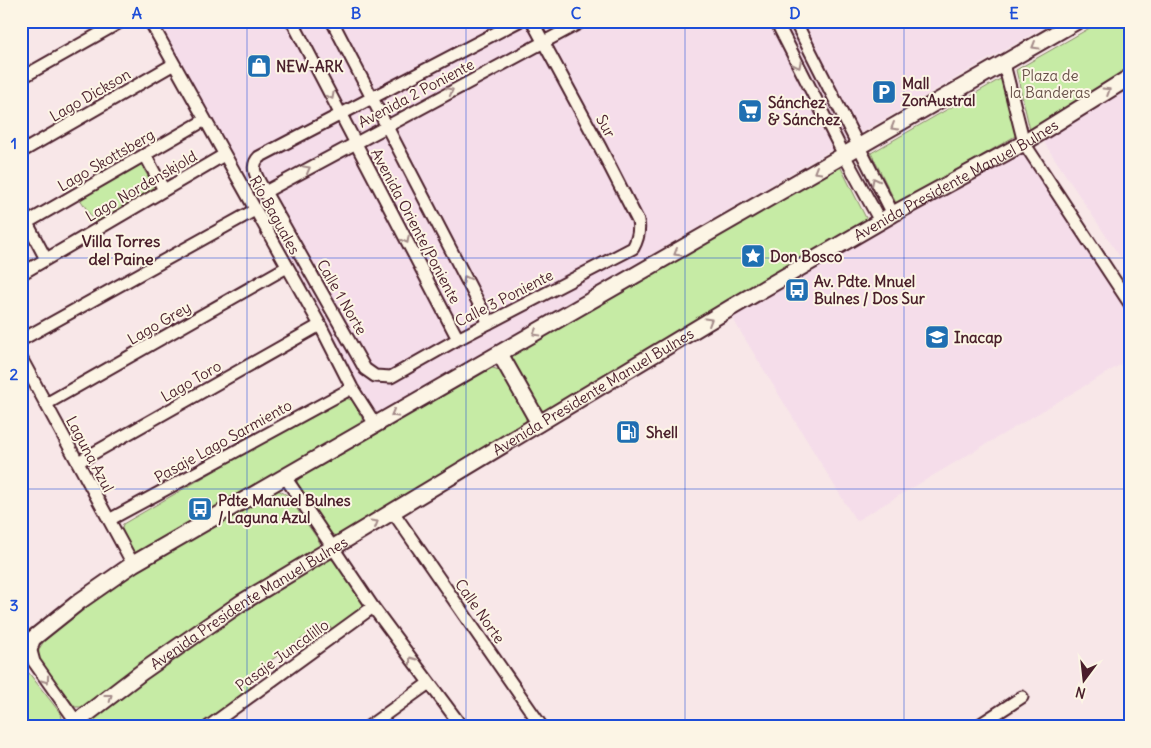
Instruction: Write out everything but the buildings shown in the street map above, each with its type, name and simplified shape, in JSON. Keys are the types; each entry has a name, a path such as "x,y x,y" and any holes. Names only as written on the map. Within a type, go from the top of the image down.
{"main road":[{"path":"21,648 80,601 133,564 1077,21"},
{"name":"Avenida Presidente Manuel Bulnes","path":"75,725 148,667 220,617 333,547 886,217 1024,143 1130,78"},
{"path":"500,354 539,423"}],"street":[{"path":"21,78 122,21"},
{"name":"Río Baguales","path":"150,21 320,325 352,388 375,424"},
{"name":"Avenida Oriente/Poniente","path":"292,21 458,339"},
{"name":"Avenida Oriente/Poniente","path":"332,21 489,323"},
{"name":"Avenida 2 Poniente","path":"254,162 259,157 519,21"},
{"name":"Sur","path":"532,21 600,146 638,221 639,234 633,248"},
{"name":"Avenida 2 Poniente","path":"265,192 583,21"},
{"path":"776,21 844,155 886,217"},
{"path":"795,21 860,147 886,217"},
{"name":"Lago Dickson","path":"21,152 174,64"},
{"path":"1004,64 1024,143 1130,304"},
{"name":"Lago Skottsberg","path":"24,225 205,120"},
{"path":"145,155 164,190"},
{"name":"Lago Nordenskjold","path":"21,274 224,155"},
{"name":"Calle 1 Norte","path":"254,162 253,169 265,192 365,369 375,376 391,378"},
{"path":"21,340 255,210"},
{"path":"24,225 46,259"},
{"name":"Calle 3 Poniente","path":"391,378 458,339 633,248"},
{"name":"Lago Grey","path":"46,404 287,267"},
{"name":"Lago Toro","path":"78,462 320,325"},
{"name":"Laguna Azul","path":"21,358 133,564"},
{"name":"Pasaje Lago Sarmiento","path":"109,520 352,388"},
{"path":"285,477 373,607 462,727"},
{"name":"Calle Norte","path":"393,512 542,727"},
{"name":"Pasaje Juncalillo","path":"208,727 373,607"},
{"path":"35,636 31,651 34,662 75,725"},
{"path":"368,727 429,683"},
{"path":"976,727 1022,697"}],"shaded area":[{"path":"159,21 1056,21 375,415"},
{"path":"1130,85 1130,272 1041,138"},
{"name":"Inacap","path":"1022,151 1130,314 1130,359 856,521 731,316"}],"green space":[{"name":"Plaza de la Banderas","path":"1102,21 1130,21 1130,71 1030,130 1016,70"},
{"path":"1002,78 1017,135 897,205 871,153"},
{"path":"140,163 155,188 96,224 80,199"},
{"path":"840,166 869,224 543,413 541,412 510,358 515,353"},
{"path":"490,367 499,370 505,378 526,415 526,423 341,536 330,533 299,488 297,482 299,478"},
{"path":"342,397 352,400 362,418 363,425 144,553 133,552 120,534 123,524"},
{"path":"278,490 287,495 317,538 320,543 319,549 211,615 150,657 86,707 75,707 38,658 39,649 44,641 106,589"},
{"path":"330,559 335,561 369,607 336,630 323,624 250,675 251,693 205,727 90,727 90,719 207,635"},
{"path":"21,663 61,714 63,722 60,727 21,727"}],"place":[{"name":"NEW-ARK","path":"259,66"},
{"name":"Mall ZonAustral","path":"884,92"},
{"name":"Sánchez & Sánchez","path":"750,111"},
{"name":"Don Bosco","path":"753,256"},
{"name":"Av. Pdte. Mnuel Bulnes / Dos Sur","path":"797,290"},
{"name":"Inacap","path":"937,337"},
{"name":"Shell","path":"628,432"},
{"name":"Pdte Manuel Bulnes / Laguna Azul","path":"200,509"}],"district":[{"name":"Villa Torres del Paine","path":"121,250"}]}
